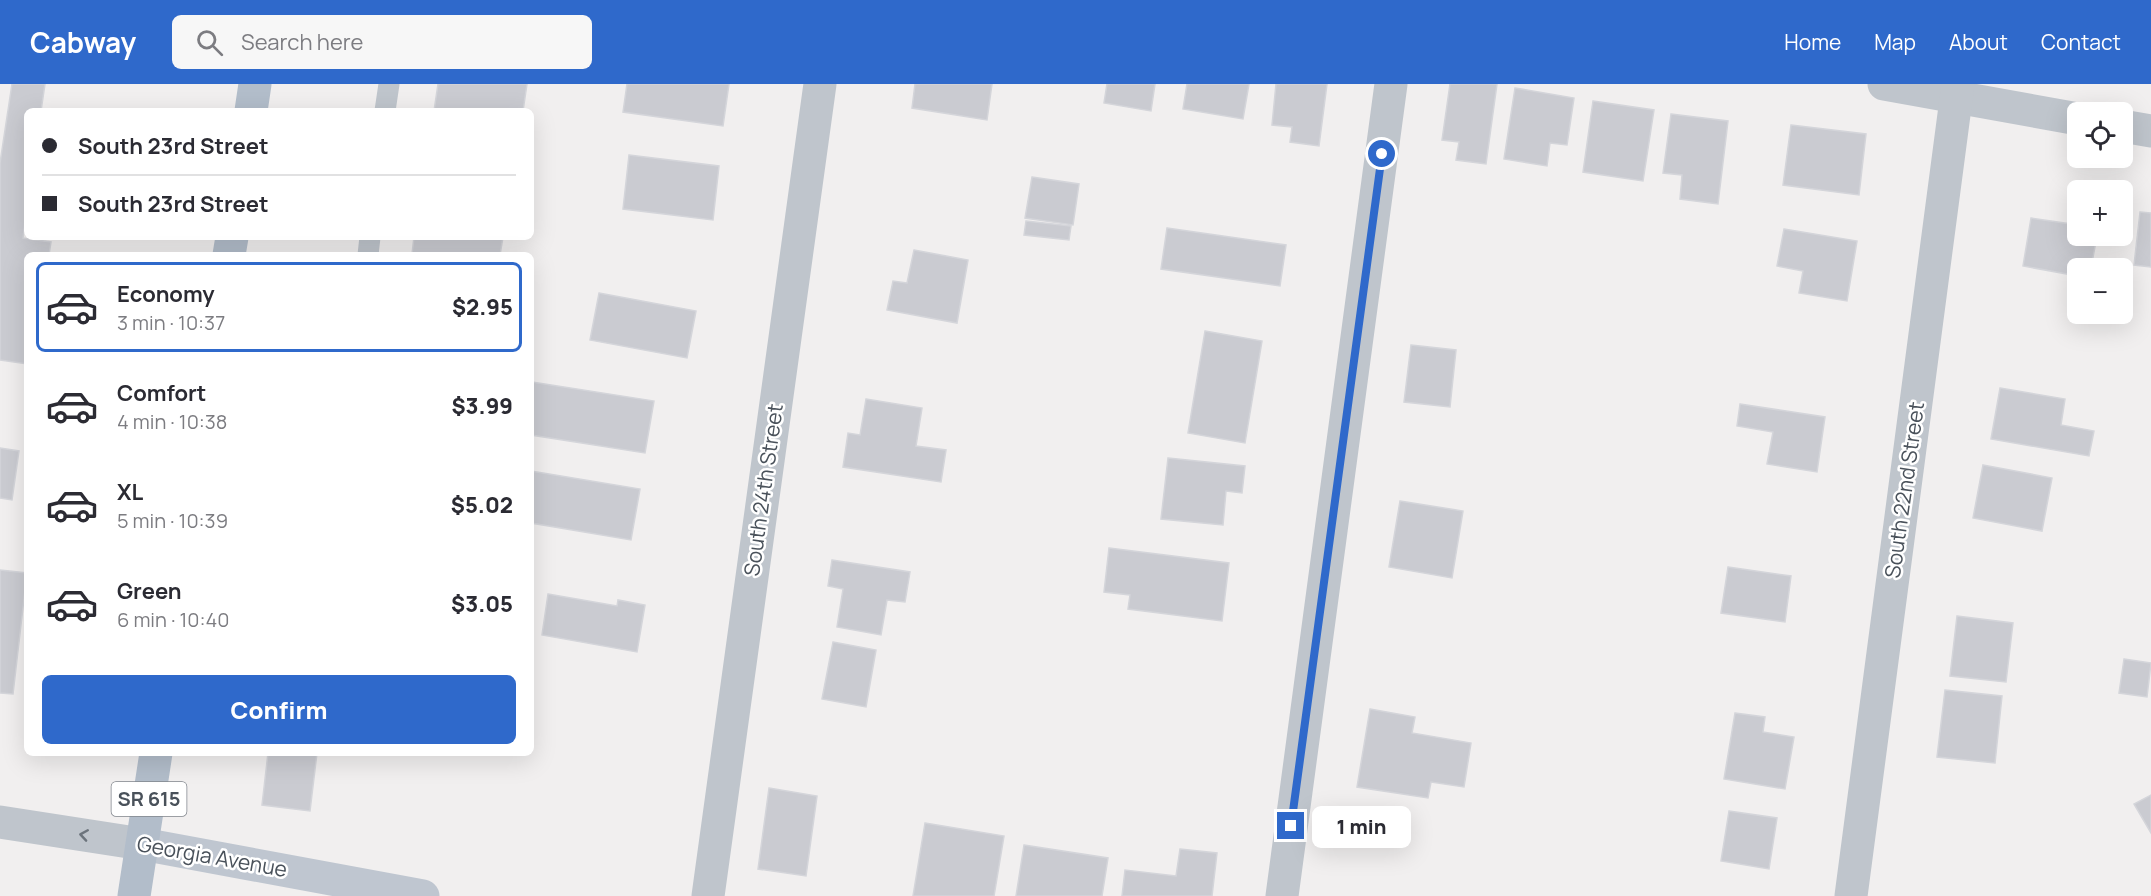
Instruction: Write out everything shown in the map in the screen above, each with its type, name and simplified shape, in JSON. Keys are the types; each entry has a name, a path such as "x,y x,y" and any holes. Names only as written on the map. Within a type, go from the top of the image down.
{"main road":[{"path":"251,108 255,84"},
{"name":"SR 615","path":"134,896 156,756"}],"street":[{"name":"South 24th Street","path":"708,896 820,84"},
{"path":"1282,896 1391,84"},
{"path":"1884,84 1957,91 2067,116"},
{"name":"South 22nd Street","path":"1851,896 1957,91"},
{"path":"2133,128 2151,131"},
{"name":"Georgia Avenue","path":"0,822 142,844 423,896"}],"lane":[{"path":"386,108 389,84"}],"building":[{"path":"12,84 45,84 41,108 24,108 23,238 24,240 51,242 49,252 24,252 24,364 0,360 0,163"},
{"path":"438,84 527,84 523,108 434,108"},
{"path":"627,84 729,84 723,126 623,112"},
{"path":"915,84 992,84 987,120 912,108"},
{"path":"1107,84 1155,84 1151,111 1104,103"},
{"path":"1187,84 1249,84 1243,119 1183,109"},
{"path":"1276,84 1327,84 1319,146 1290,142 1292,127 1272,125"},
{"path":"1450,84 1497,84 1486,164 1456,160 1459,142 1442,140"},
{"path":"1515,88 1574,98 1567,145 1550,143 1547,166 1504,159"},
{"path":"1593,101 1654,110 1643,181 1583,172"},
{"path":"1671,114 1728,121 1718,204 1680,199 1682,175 1663,173"},
{"path":"1791,125 1866,134 1859,195 1783,185"},
{"path":"629,155 719,166 713,220 623,209"},
{"path":"1032,177 1079,184 1073,225 1025,218"},
{"path":"2140,212 2151,213 2151,267 2134,265"},
{"path":"2031,218 2067,223 2067,246 2095,246 2093,258 2067,258 2067,274 2023,266"},
{"path":"1026,221 1071,226 1069,240 1024,235"},
{"path":"1167,228 1286,245 1280,286 1161,269"},
{"path":"1784,229 1857,241 1847,301 1799,293 1803,271 1777,266"},
{"path":"414,240 502,240 500,252 412,252"},
{"path":"914,250 968,260 957,323 887,310 893,281 907,283"},
{"path":"599,293 696,311 687,358 590,340"},
{"path":"1205,331 1262,341 1245,443 1188,433"},
{"path":"1411,345 1456,350 1450,407 1404,402"},
{"path":"534,382 654,401 645,453 534,435"},
{"path":"2000,388 2065,399 2061,425 2094,431 2089,456 1991,439"},
{"path":"866,399 922,408 916,446 946,450 941,482 843,467 848,433 860,435"},
{"path":"1740,404 1825,417 1817,472 1767,464 1773,432 1737,426"},
{"path":"0,448 19,451 12,500 0,498"},
{"path":"1168,458 1245,466 1242,493 1226,491 1223,525 1161,519"},
{"path":"1983,465 2052,478 2042,531 1973,518"},
{"path":"534,471 640,489 631,540 534,524"},
{"path":"1400,501 1463,511 1452,578 1389,567"},
{"path":"1109,548 1229,563 1222,621 1128,609 1130,595 1104,592"},
{"path":"832,560 910,572 905,602 887,600 881,635 837,627 843,589 828,586"},
{"path":"1728,567 1791,576 1785,622 1721,613"},
{"path":"0,570 24,573 24,599 13,694 0,693"},
{"path":"548,594 617,606 618,600 645,605 637,652 542,635"},
{"path":"1957,616 2013,623 2006,682 1950,676"},
{"path":"833,642 876,650 866,707 822,699"},
{"path":"2124,659 2151,663 2147,697 2119,693"},
{"path":"1945,690 2002,696 1995,763 1937,757"},
{"path":"1370,709 1415,717 1412,733 1471,743 1464,787 1431,782 1428,798 1357,787"},
{"path":"1735,713 1765,717 1763,732 1794,737 1785,789 1724,779"},
{"path":"268,756 317,756 310,811 262,805"},
{"path":"769,788 817,796 806,876 758,869"},
{"path":"2151,795 2151,833 2134,804"},
{"path":"1729,811 1777,818 1769,869 1721,861"},
{"path":"925,823 1004,836 994,896 913,896"},
{"path":"1024,845 1108,858 1102,896 1016,896"},
{"path":"1180,849 1217,853 1212,896 1122,896 1125,870 1176,876"}],"route":[{"path":"1291,826 1382,154"}]}
